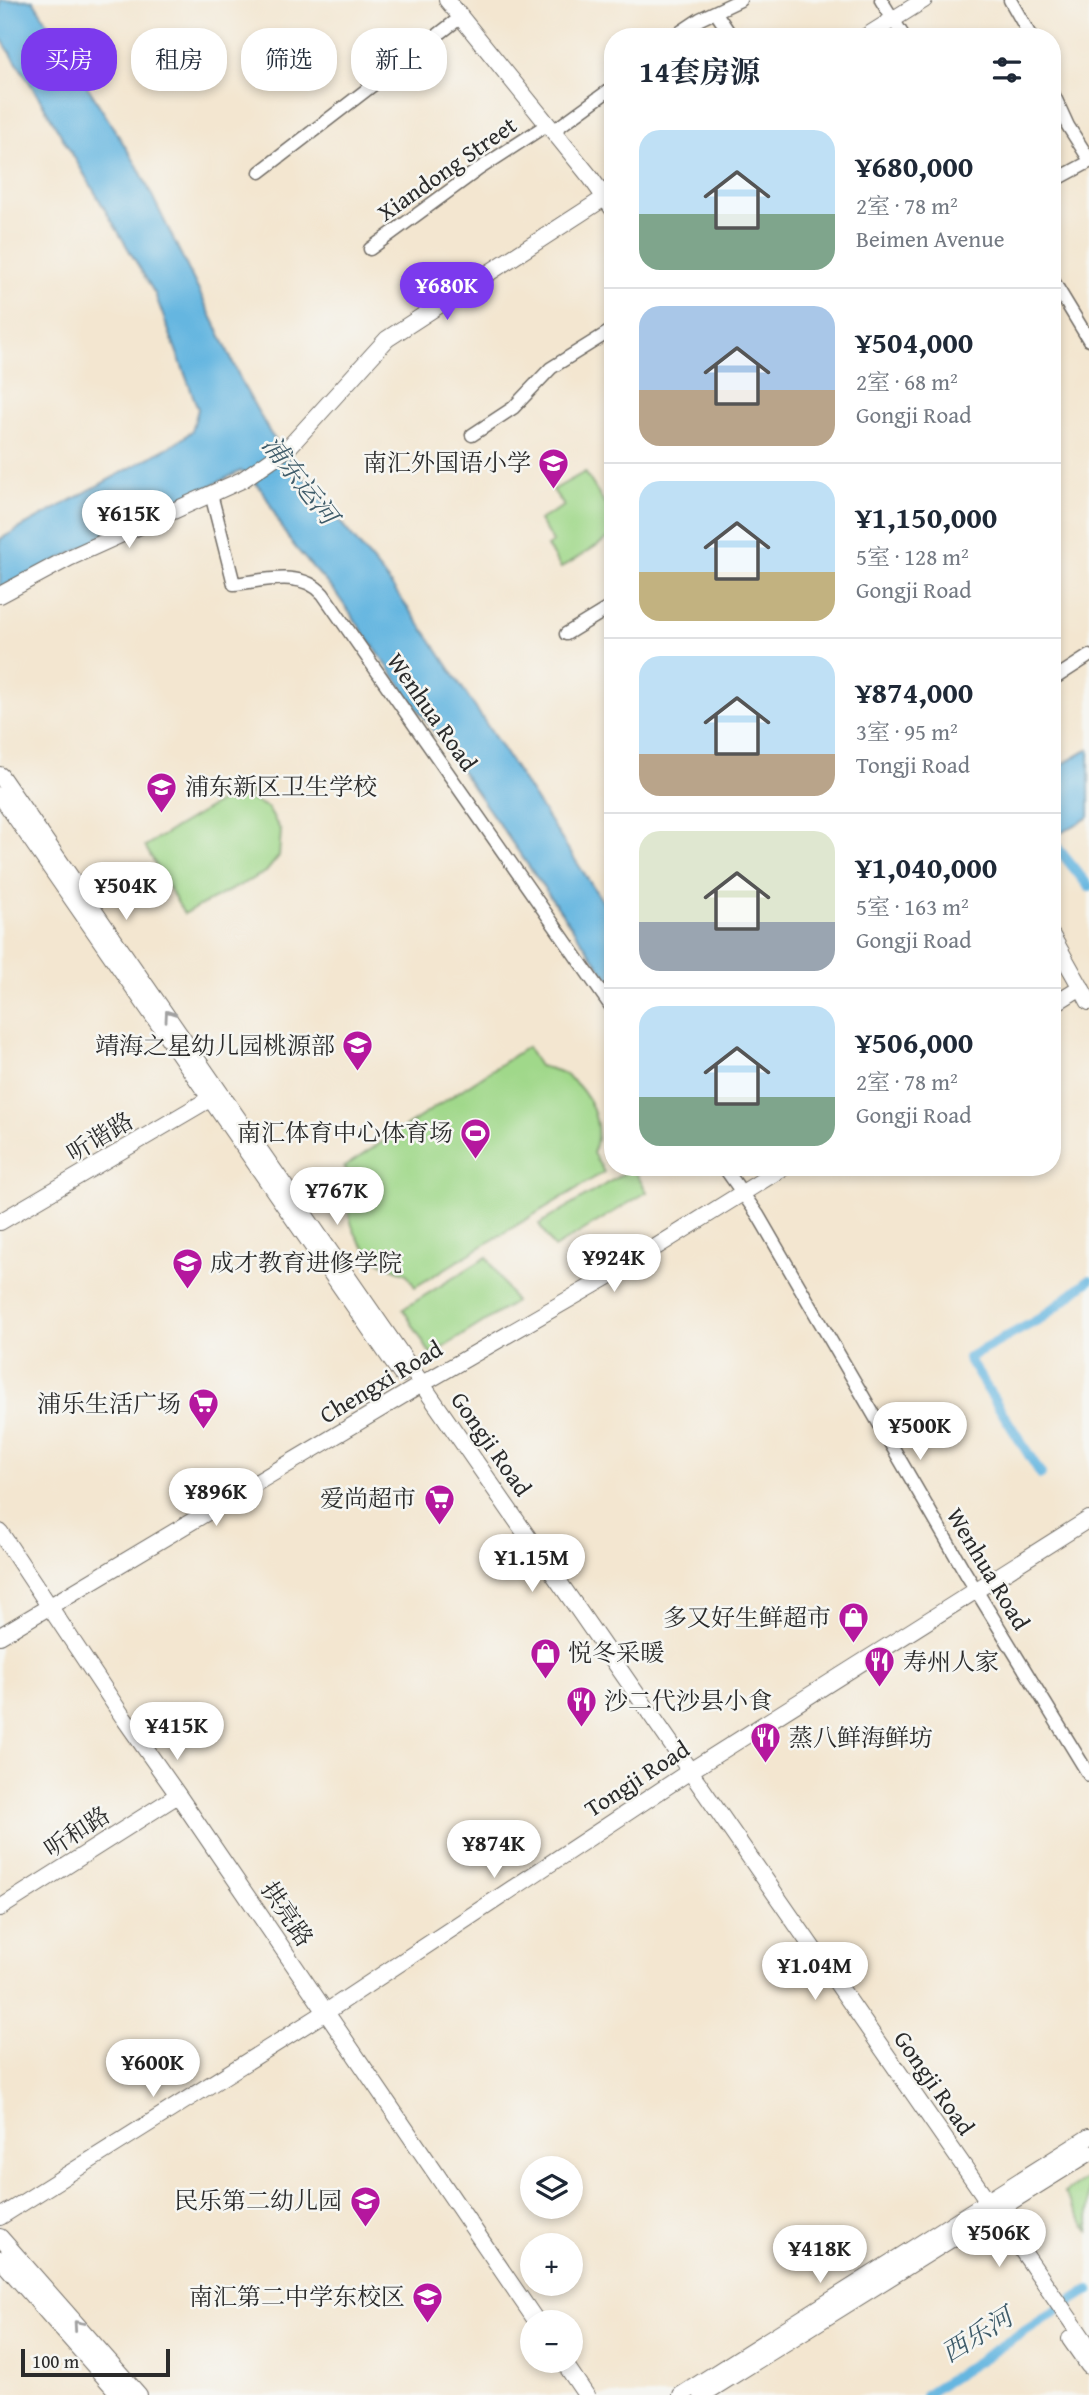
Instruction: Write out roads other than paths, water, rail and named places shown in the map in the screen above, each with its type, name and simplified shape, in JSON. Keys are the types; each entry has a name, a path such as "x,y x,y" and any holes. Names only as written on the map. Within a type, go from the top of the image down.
{"street":[{"path":"447,0 604,193"},
{"path":"686,28 740,0"},
{"path":"881,0 898,28"},
{"path":"880,28 924,0"},
{"path":"1010,0 1026,28"},
{"path":"716,13 726,28"},
{"path":"260,172 461,17"},
{"name":"Xiandong Street","path":"370,249 490,162 604,93"},
{"path":"1061,111 1089,161 1061,177"},
{"path":"0,595 69,558 242,480 288,448 382,344 604,204"},
{"path":"1061,294 1089,340"},
{"path":"472,435 513,408 551,368 604,335"},
{"name":"Wenhua Road","path":"211,494 234,584 293,579 308,582 323,594 604,997"},
{"path":"566,634 604,611"},
{"path":"1061,674 1089,656"},
{"name":"Gongji Road","path":"0,775 417,1387 1069,2327 1089,2366"},
{"name":"Gongji Road","path":"0,795 216,1095"},
{"path":"1061,950 1086,990 1061,1001"},
{"name":"听谐路","path":"0,1222 216,1095"},
{"name":"Wenhua Road","path":"731,1176 765,1226 976,1591 1089,1775"},
{"name":"Chengxi Road","path":"0,1636 417,1387 611,1275 769,1176"},
{"name":"Tongji Road","path":"0,2217 326,2012 685,1774 1089,1519"},
{"name":"拱亮路","path":"0,1532 123,1717 529,2310"},
{"name":"听和路","path":"0,1908 178,1795"},
{"path":"702,2395 987,2209 1089,2137"},
{"path":"681,2395 987,2209 1089,2153"},
{"path":"0,2237 139,2395"},
{"path":"0,2259 120,2395"},
{"name":"Gongji Road","path":"1069,2327 1089,2347"},
{"path":"571,2373 586,2395"}],"water":[{"path":"0,0 33,0 51,28 21,28 21,69 0,37"},
{"name":"浦东运河","path":"35,91 90,91 138,167 243,385 270,433 383,574 429,637 604,904 604,973 335,592 291,542 265,495 241,471 0,588 0,539 178,442 192,431 198,409 155,294"},
{"path":"1089,749 1089,817 1061,833 1061,765"}],"waterway":[{"path":"1061,852 1089,887"},
{"path":"1041,1474 968,1358 1043,1317 1089,1280"},
{"name":"西乐河","path":"925,2395 1089,2290"}],"place":[{"name":"南汇外国语小学","path":"554,490"},
{"name":"浦东新区卫生学校","path":"162,814"},
{"name":"靖海之星幼儿园桃源部","path":"358,1073"},
{"name":"南汇体育中心体育场","path":"476,1160"},
{"name":"成才教育进修学院","path":"187,1290"},
{"name":"浦乐生活广场","path":"204,1431"},
{"name":"爱尚超市","path":"439,1526"},
{"name":"多又好生鲜超市","path":"854,1645"},
{"name":"悦冬采暖","path":"545,1680"},
{"name":"寿州人家","path":"880,1689"},
{"name":"沙二代沙县小食","path":"581,1728"},
{"name":"蒸八鲜海鲜坊","path":"766,1765"},
{"name":"民乐第二幼儿园","path":"365,2228"},
{"name":"南汇第二中学东校区","path":"428,2324"}]}
